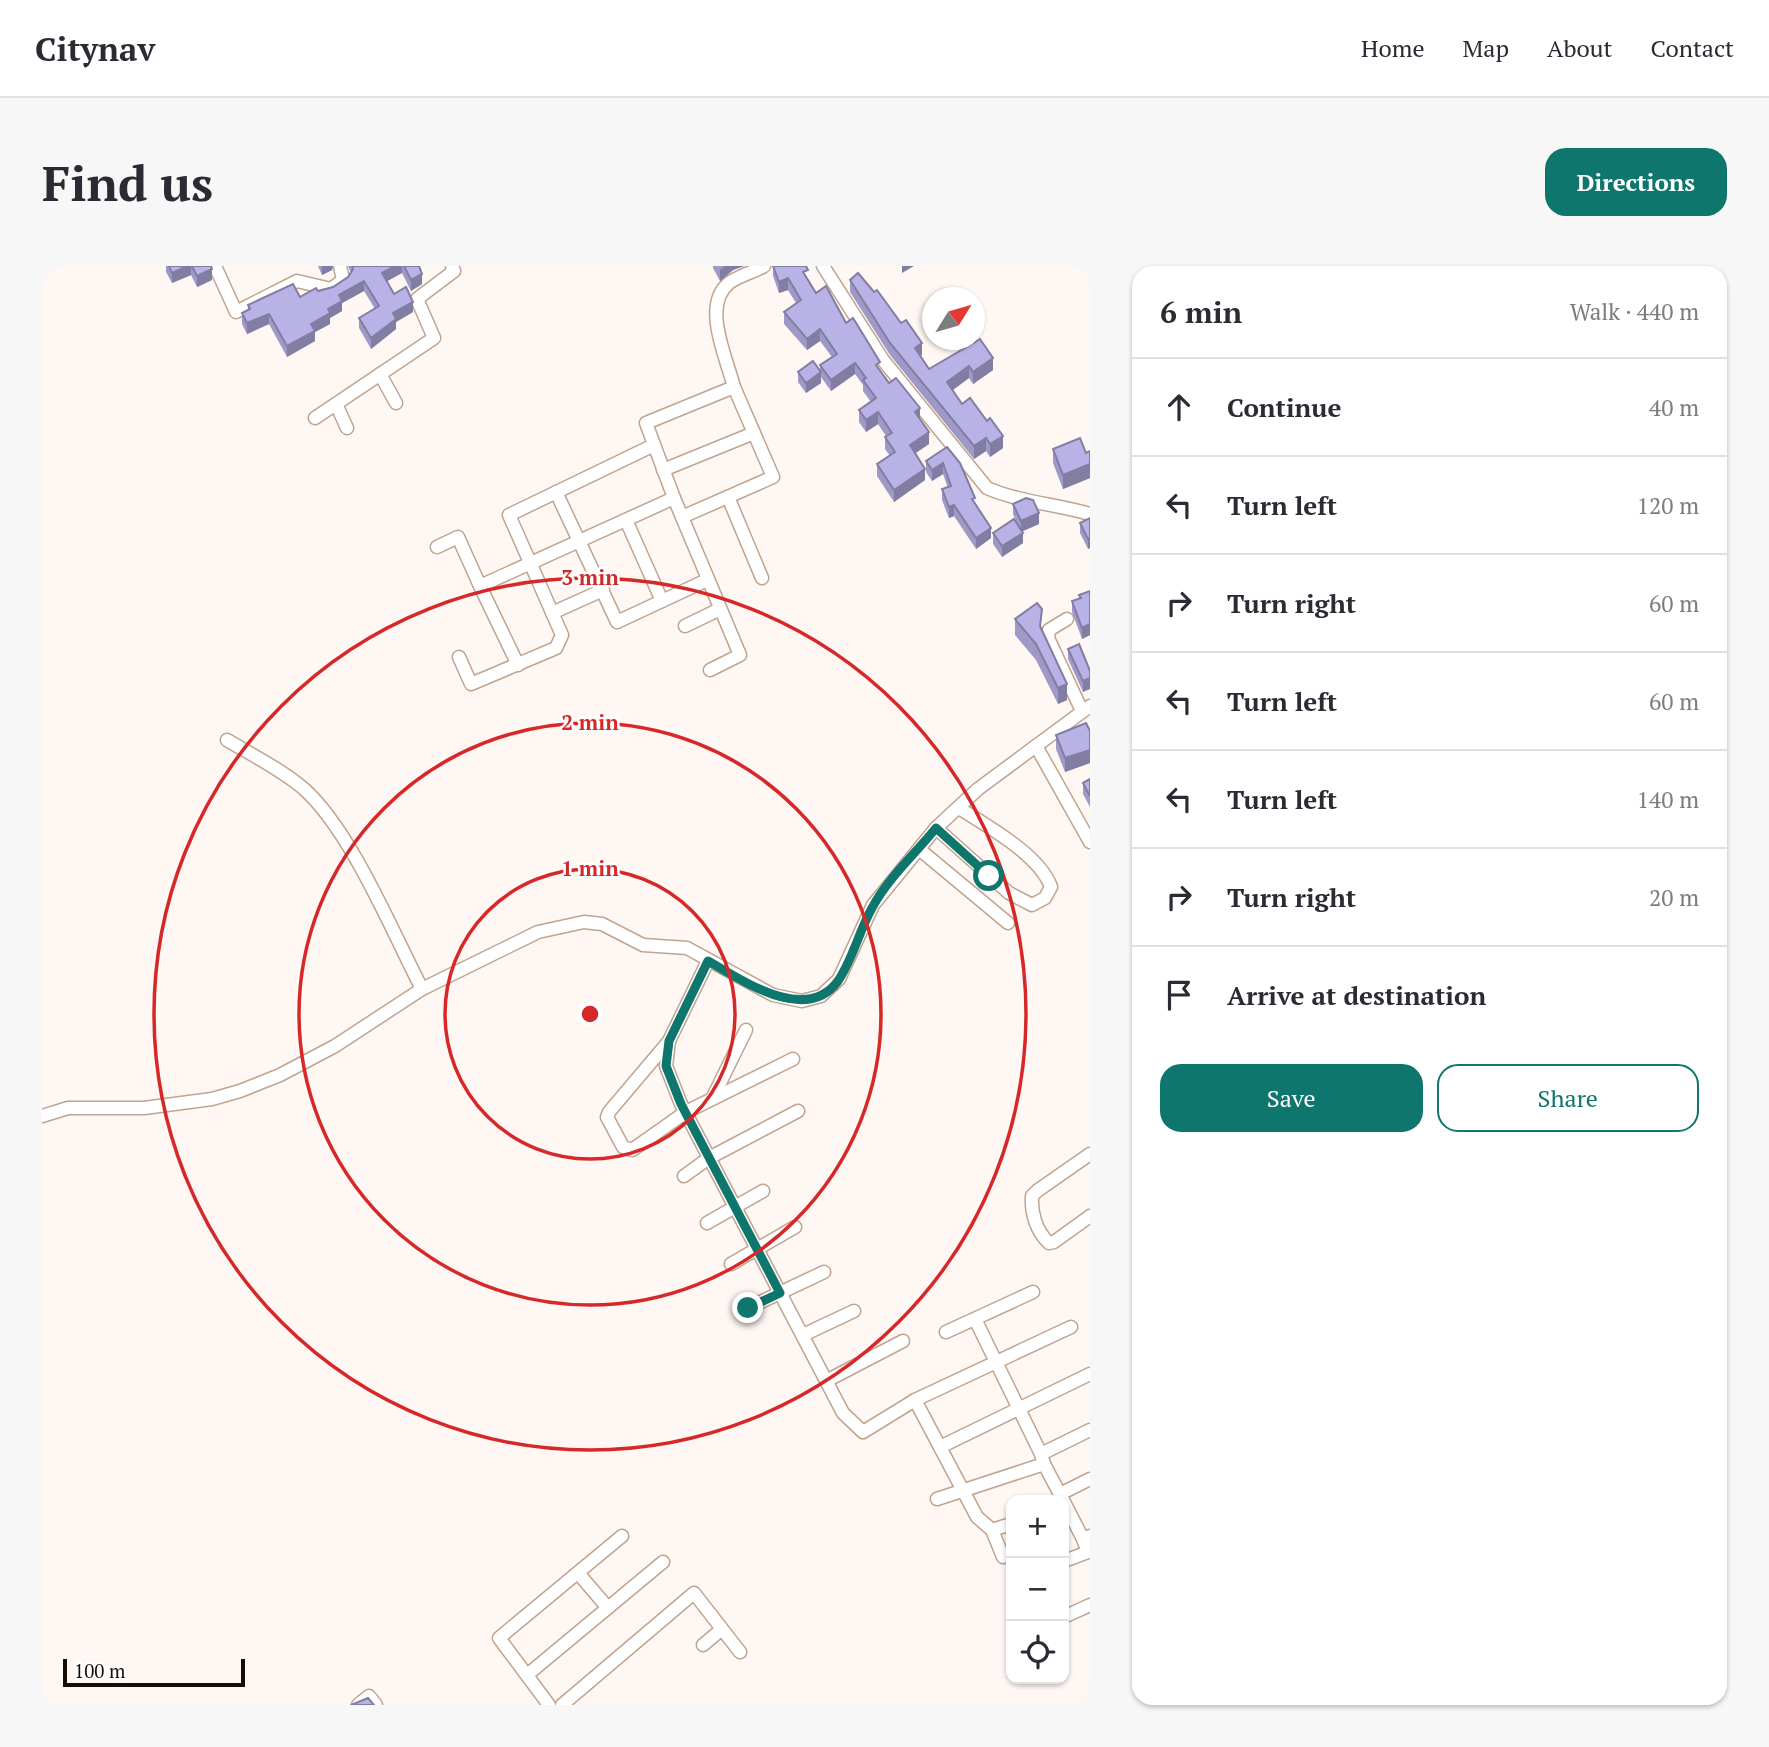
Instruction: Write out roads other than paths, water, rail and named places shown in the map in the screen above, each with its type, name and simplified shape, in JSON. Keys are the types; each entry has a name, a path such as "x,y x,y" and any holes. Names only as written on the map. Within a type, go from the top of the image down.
{"street":[{"path":"215,266 236,312 297,281 331,289 343,279 340,266"},
{"path":"315,418 434,338 417,299 454,271 452,266"},
{"path":"682,517 773,477 734,387 718,328 718,299 730,281 764,266"},
{"path":"823,266 883,360 987,488 1005,496 1050,502 1090,514"},
{"path":"380,374 396,403"},
{"path":"710,670 740,655 707,580 646,423 734,387"},
{"path":"336,404 347,428"},
{"path":"663,470 754,433"},
{"path":"459,657 471,684 556,648 562,635 509,515 654,445"},
{"path":"556,492 581,540 617,622 707,580"},
{"path":"728,497 762,578"},
{"path":"480,586 674,498"},
{"path":"626,520 662,601"},
{"path":"437,547 458,537 518,665"},
{"path":"552,613 603,590"},
{"path":"685,626 720,609"},
{"path":"42,1116 68,1108 144,1108 212,1099 240,1091 280,1075 335,1046 422,989 538,932 584,922 602,924 643,945 687,948 773,995 802,1001 827,993 839,979 873,905 936,828 1086,708 1048,638 1049,630 1067,619"},
{"path":"227,740 302,787 326,812 344,837 422,989"},
{"path":"1036,746 1090,842"},
{"path":"936,828 1009,893 1032,905 1045,898 1051,887 1035,861 959,808"},
{"path":"919,849 1008,923"},
{"path":"708,961 669,1041 607,1117 623,1147 632,1150 686,1112 793,1059"},
{"path":"712,1099 747,1030"},
{"path":"669,1041 666,1066 686,1112 843,1413 863,1432 915,1400 1070,1327"},
{"path":"684,1176 709,1158 798,1111"},
{"path":"1090,1154 1037,1191 1032,1196 1031,1207 1039,1232 1049,1242 1054,1242 1090,1216"},
{"path":"707,1223 763,1191"},
{"path":"731,1264 795,1227"},
{"path":"748,1308 824,1272"},
{"path":"946,1332 1033,1292"},
{"path":"803,1335 854,1311"},
{"path":"975,1319 1060,1495"},
{"path":"828,1380 903,1341"},
{"path":"940,1447 1090,1374"},
{"path":"915,1400 977,1517 992,1530 1003,1558"},
{"path":"937,1499 1042,1459 1090,1430"},
{"path":"1068,1495 1090,1479"},
{"path":"1068,1558 1088,1545 1069,1511"},
{"path":"992,1530 1006,1526"},
{"path":"542,1703 527,1675 499,1638 622,1536"},
{"path":"527,1675 663,1562"},
{"path":"578,1573 608,1608"},
{"path":"562,1705 694,1593 740,1652"},
{"path":"1069,1615 1090,1605"},
{"path":"703,1645 722,1629"},
{"path":"358,1705 369,1696 376,1705"}]}
